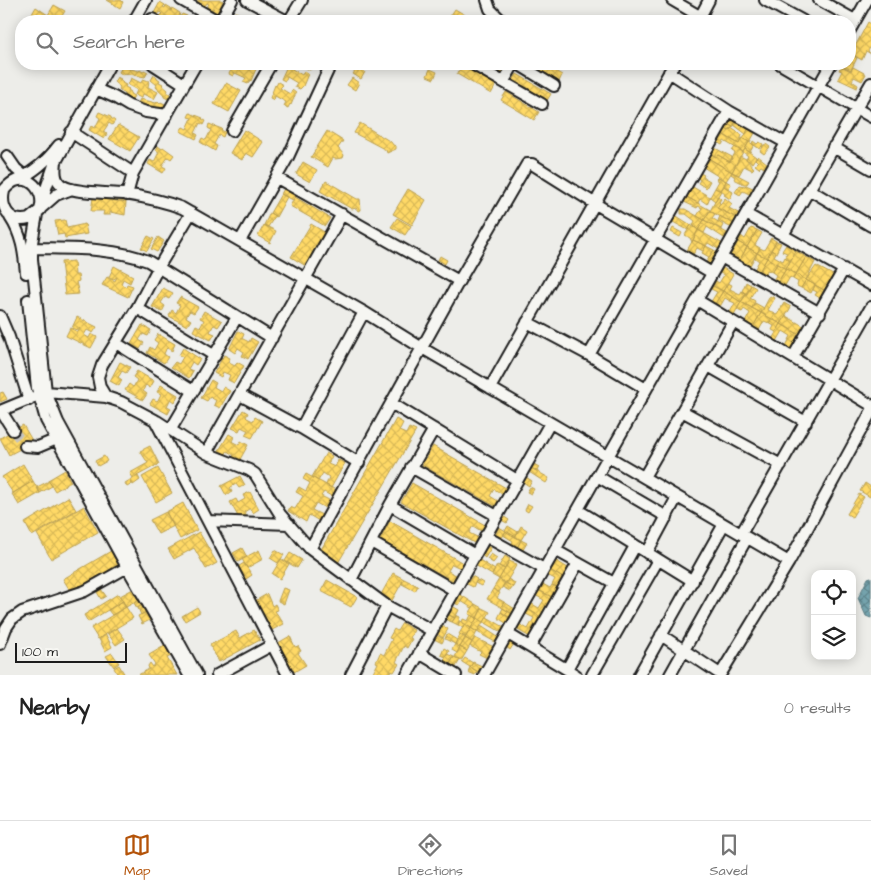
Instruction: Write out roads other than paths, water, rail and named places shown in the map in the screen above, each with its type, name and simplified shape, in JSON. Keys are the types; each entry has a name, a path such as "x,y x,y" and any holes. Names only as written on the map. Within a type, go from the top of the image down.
{"street":[{"path":"137,15 146,0"},
{"path":"181,0 208,15"},
{"path":"223,15 232,0"},
{"path":"247,0 276,15"},
{"path":"292,15 302,0"},
{"path":"487,0 490,8 496,15"},
{"path":"672,0 694,15"},
{"path":"704,15 709,0"},
{"path":"765,0 792,15"},
{"path":"819,0 847,15"},
{"path":"856,20 867,0"},
{"path":"39,208 56,161 107,70"},
{"path":"162,70 184,84"},
{"path":"127,195 133,173 192,70"},
{"path":"232,131 268,70"},
{"path":"240,241 277,178 328,70"},
{"path":"483,70 542,104"},
{"path":"504,81 512,70"},
{"path":"526,70 554,86"},
{"path":"490,388 671,70"},
{"path":"675,70 729,111 786,143"},
{"path":"790,70 871,117"},
{"path":"484,675 827,70"},
{"path":"784,235 871,83"},
{"path":"96,89 129,106 146,112 167,115"},
{"path":"589,354 729,111"},
{"path":"71,133 133,173"},
{"path":"71,133 48,159 10,186 2,205 6,214 16,226 29,267 38,396 58,422 88,487"},
{"path":"834,147 871,169"},
{"path":"56,161 55,172 58,182 63,186 72,189 127,195 172,204 192,213 789,562"},
{"path":"310,549 459,281 527,164 532,164 712,273"},
{"path":"277,178 459,281"},
{"path":"10,186 33,184 40,191 29,267"},
{"path":"6,214 24,220 56,196 72,189"},
{"path":"810,190 871,226"},
{"path":"106,397 100,387 98,377 102,365 192,213"},
{"path":"206,453 342,214"},
{"path":"746,214 871,285"},
{"path":"32,248 107,252 148,260 272,338"},
{"path":"721,257 820,314"},
{"path":"793,357 820,314 844,269"},
{"path":"697,300 871,405"},
{"path":"670,675 781,465 871,307"},
{"path":"137,308 215,356"},
{"path":"301,428 364,312"},
{"path":"0,316 38,396 46,420 88,487 189,675"},
{"path":"171,429 237,317"},
{"path":"527,322 589,354 646,389"},
{"path":"644,477 733,322"},
{"path":"116,343 193,391"},
{"path":"708,366 806,422"},
{"path":"240,395 359,462"},
{"path":"13,430 0,411 38,396 106,397 122,402 171,429 206,453 255,474 280,514 310,549 387,606 431,630"},
{"path":"391,403 517,480"},
{"path":"682,410 781,465"},
{"path":"661,635 720,674 789,562 871,412"},
{"path":"156,420 288,675"},
{"path":"407,675 550,422"},
{"path":"351,580 390,505 434,429"},
{"path":"25,446 38,446 57,439"},
{"path":"411,467 496,516"},
{"path":"597,476 667,516"},
{"path":"646,553 677,497"},
{"path":"390,505 475,555"},
{"path":"578,510 693,581"},
{"path":"208,521 289,524"},
{"path":"639,675 724,524"},
{"path":"485,536 544,569"},
{"path":"371,542 454,590"},
{"path":"567,669 635,546"},
{"path":"555,550 614,583"},
{"path":"592,675 658,560"},
{"path":"530,647 578,562"},
{"path":"0,644 6,628 12,619 22,612 85,591 131,565"},
{"path":"131,565 197,675"},
{"path":"351,675 387,606"},
{"path":"508,634 576,675"},
{"path":"217,675 272,645"},
{"path":"419,653 456,675"}],"tunnel":[{"path":"13,430 25,446"}]}
